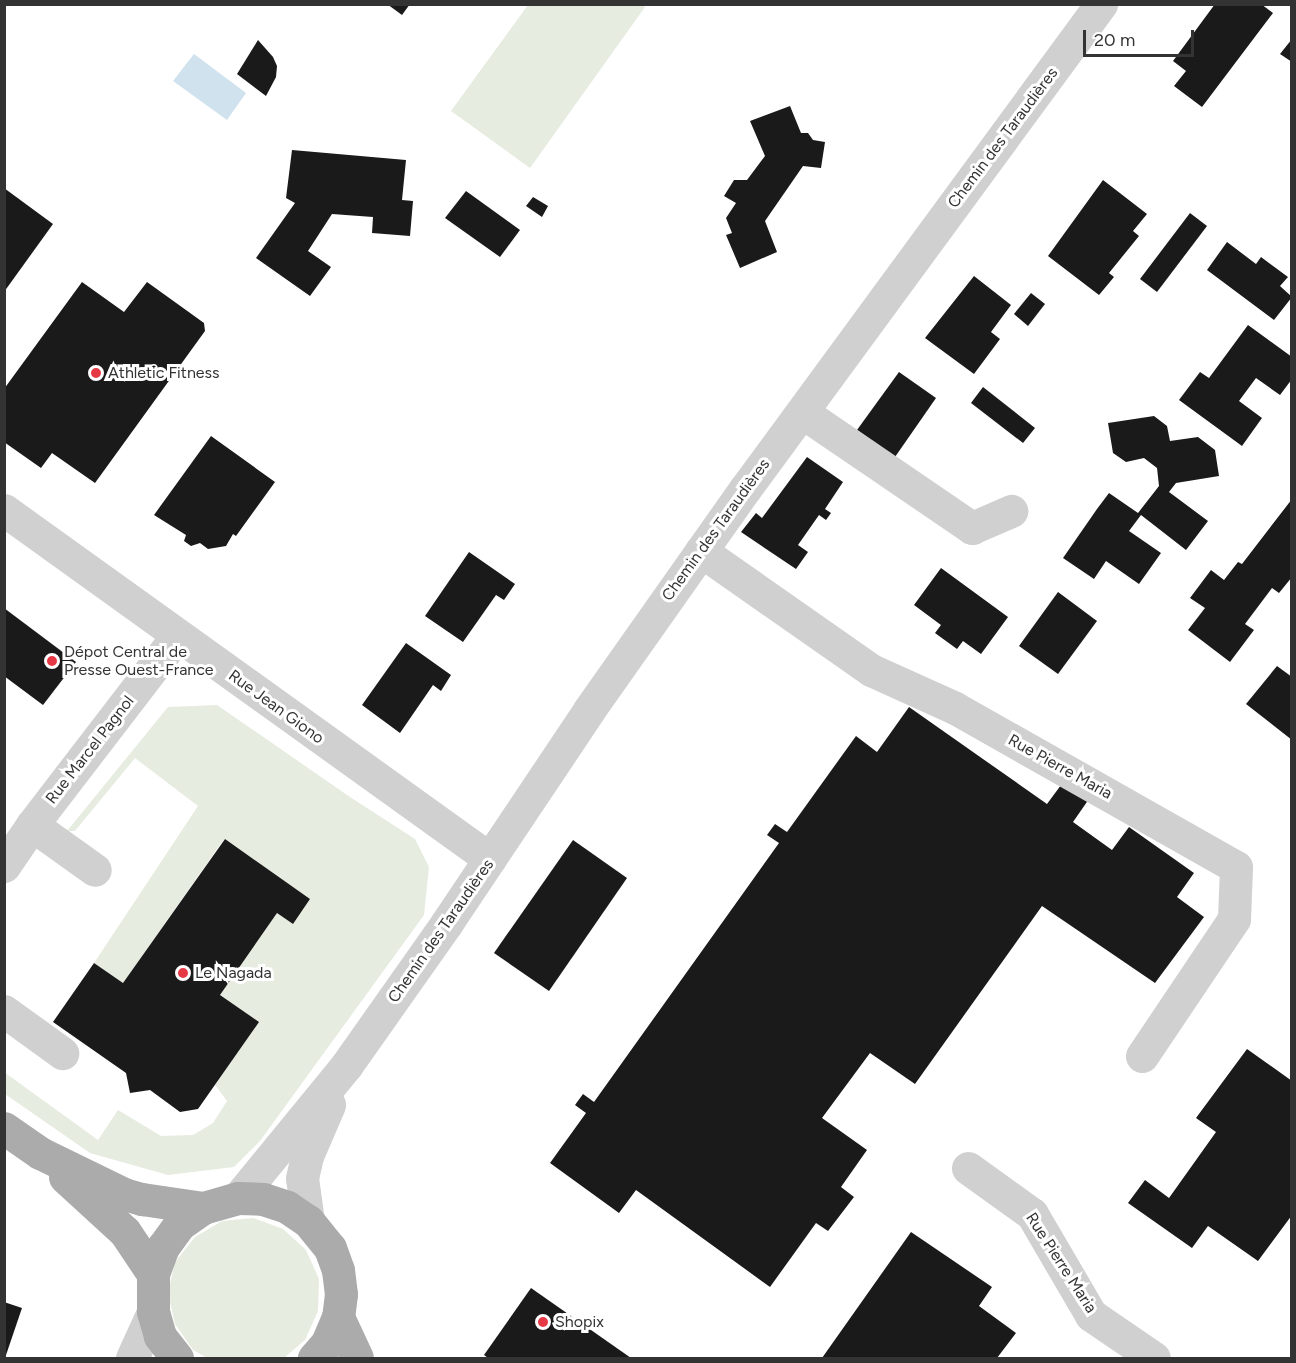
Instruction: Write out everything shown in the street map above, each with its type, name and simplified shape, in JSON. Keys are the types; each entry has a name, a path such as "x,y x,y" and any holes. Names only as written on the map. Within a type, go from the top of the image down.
{"main road":[{"path":"4,1128 40,1153 125,1232 153,1274"},
{"path":"40,1153 124,1194 203,1208"},
{"path":"177,1359 160,1335 153,1311 153,1274 163,1247 180,1224 203,1208 238,1198 263,1199 287,1207 308,1221 330,1248 338,1270 341,1294 338,1317 327,1343 314,1359"},
{"path":"338,1317 357,1359"}],"street":[{"name":"Chemin des Taraudières","path":"238,1198 346,1066 490,860 589,710 701,551 1101,4"},
{"path":"801,412 972,528 1011,512"},
{"name":"Rue Jean Giono","path":"4,510 490,860"},
{"name":"Rue Pierre Maria","path":"701,551 871,670 955,708 1236,867 1234,919 1142,1056"},
{"name":"Rue Marcel Pagnol","path":"4,867 33,825 177,636"},
{"path":"33,825 95,870"},
{"path":"4,1011 62,1053"},
{"name":"Chemin des Taraudières","path":"308,1221 302,1178 308,1156 346,1066"},
{"name":"Rue Pierre Maria","path":"968,1168 1032,1214 1091,1315 1154,1359"},
{"path":"132,1359 153,1311"}],"shaded area":[{"path":"528,5 642,5 645,7 530,168 451,111"},
{"path":"217,705 415,839 429,867 424,915 260,1141 234,1167 168,1175 90,1153 5,1094 4,1072 98,1140 118,1110 161,1136 193,1135 213,1123 227,1101 215,1085 258,1022 220,995 277,913 293,924 310,899 224,839 123,983 94,963 198,806 135,758 75,831 67,831 168,707"},
{"path":"253,1218 283,1229 306,1250 319,1279 318,1311 305,1340 284,1358 207,1358 193,1350 175,1324 168,1293 175,1262 195,1237 222,1221"}],"water":[{"path":"194,54 246,93 227,120 173,81"}],"building":[{"path":"387,4 410,4 402,15"},
{"path":"1215,4 1261,4 1273,13 1202,107 1174,86 1186,71 1173,61"},
{"path":"1292,39 1292,62 1280,54"},
{"path":"258,40 273,57 277,66 276,77 266,96 237,74"},
{"path":"790,106 801,133 808,133 813,140 825,142 821,168 803,166 765,221 777,252 740,268 726,235 732,233 726,218 736,203 724,196 734,180 747,180 765,156 750,121"},
{"path":"292,150 406,160 402,200 413,201 410,236 372,233 373,217 332,214 308,251 331,267 310,296 256,258 295,203 286,198"},
{"path":"1103,180 1147,214 1133,231 1139,236 1109,273 1114,277 1099,295 1048,256"},
{"path":"4,188 53,224 4,292"},
{"path":"466,191 520,230 500,257 445,218"},
{"path":"533,197 548,206 542,217 526,206"},
{"path":"1190,213 1207,226 1157,292 1140,279"},
{"path":"1227,242 1256,264 1261,257 1288,277 1280,286 1292,297 1274,320 1207,270"},
{"path":"974,276 1011,305 991,332 1000,339 974,374 925,338"},
{"name":"Athletic Fitness","path":"82,282 124,312 147,282 204,323 205,331 95,483 52,453 41,468 4,442 4,389"},
{"path":"1031,293 1045,304 1028,326 1014,314"},
{"path":"1248,325 1292,357 1292,379 1280,395 1256,378 1239,401 1262,418 1242,446 1179,400 1200,372 1209,378"},
{"path":"899,372 936,398 895,457 857,430"},
{"path":"983,387 1035,428 1023,443 971,403"},
{"path":"1154,416 1167,426 1170,441 1198,437 1215,450 1219,476 1176,483 1169,492 1208,521 1186,550 1141,515 1129,531 1161,553 1139,584 1106,561 1094,579 1063,558 1097,509 1109,493 1138,513 1159,486 1157,468 1144,458 1126,462 1113,453 1108,423"},
{"path":"211,436 275,482 236,536 233,534 226,546 208,549 200,543 191,546 184,541 186,535 154,515"},
{"path":"807,457 843,482 825,509 831,513 826,520 819,515 798,545 808,552 796,569 741,532 756,513 762,518"},
{"path":"1292,499 1292,577 1279,593 1272,588 1245,624 1254,630 1230,662 1188,630 1205,608 1190,598 1211,570 1224,580 1238,562 1242,564"},
{"path":"469,552 515,584 504,600 496,595 463,642 425,616"},
{"path":"941,568 1008,617 981,654 963,641 957,649 935,633 941,625 914,605"},
{"path":"1058,592 1097,621 1058,674 1019,646"},
{"path":"4,608 76,662 43,705 4,676"},
{"path":"406,643 451,675 441,691 433,685 400,733 362,705"},
{"path":"1277,666 1292,677 1292,740 1246,704"},
{"path":"909,707 1047,804 1064,781 1089,799 1073,822 1112,850 1129,827 1194,873 1177,897 1204,917 1155,983 1042,906 915,1084 870,1053 822,1118 867,1150 841,1187 854,1197 828,1231 816,1223 770,1287 636,1190 619,1213 550,1163 586,1113 575,1105 583,1094 594,1102 779,843 767,835 775,824 787,832 856,736 877,752"},
{"name":"Le Nagada","path":"225,839 310,899 293,924 277,913 220,995 259,1022 198,1109 180,1112 150,1090 130,1093 126,1073 53,1022 94,963 123,983"},
{"path":"573,840 627,878 549,991 494,953"},
{"path":"1247,1049 1292,1081 1292,1215 1258,1261 1208,1226 1192,1248 1128,1203 1145,1180 1169,1198 1216,1132 1196,1118"},
{"path":"911,1232 992,1287 979,1306 1016,1333 997,1358 822,1358"},
{"name":"Shopix","path":"531,1288 631,1358 488,1358 484,1355"},
{"path":"4,1302 22,1308 5,1358 4,1358"}],"place":[{"name":"Athletic Fitness","path":"96,373"},
{"name":"Dépot Central de Presse Ouest-France","path":"52,661"},
{"name":"Le Nagada","path":"183,973"},
{"name":"Shopix","path":"543,1322"}]}
